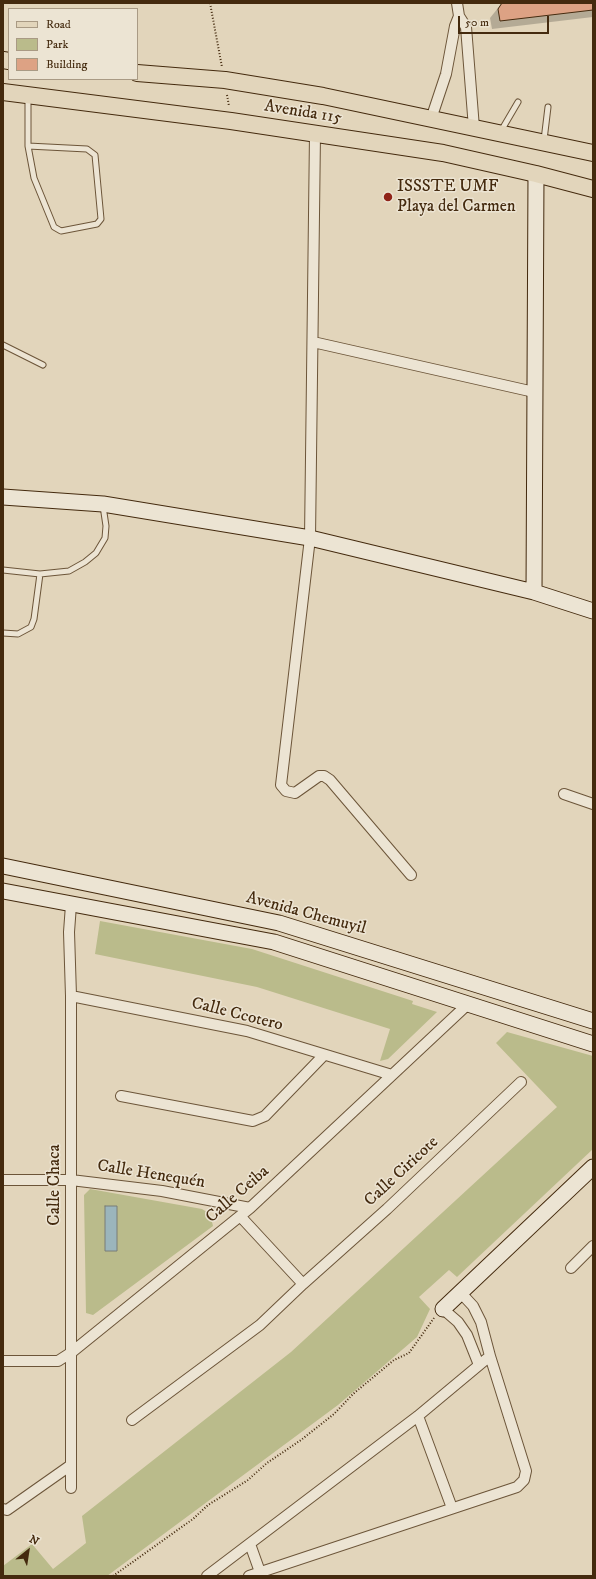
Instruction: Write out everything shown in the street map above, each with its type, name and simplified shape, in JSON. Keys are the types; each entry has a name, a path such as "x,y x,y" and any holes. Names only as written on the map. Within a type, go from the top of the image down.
{"main road":[{"name":"Avenida 115","path":"138,73 225,80 323,96 593,154"},
{"name":"Avenida 115","path":"3,92 231,121 443,153 536,174 593,189"},
{"path":"534,592 536,174"},
{"path":"3,497 103,504 310,538 534,592 593,611"},
{"name":"Avenida Chemuyil","path":"3,866 279,923 593,1021"},
{"name":"Avenida Chemuyil","path":"3,891 274,942 593,1044"},
{"path":"274,942 279,923"},
{"path":"443,1309 593,1167"}],"street":[{"path":"457,3 459,16 466,27 474,128"},
{"path":"431,119 446,74 455,26 459,16"},
{"path":"316,134 310,538 280,785 286,791 295,793 318,776 324,776 330,780 411,875"},
{"path":"313,342 534,392"},
{"path":"564,794 593,804"},
{"name":"Calle Chaca","path":"71,904 69,932 71,996 71,1488"},
{"name":"Calle Ccotero","path":"71,996 247,1031 392,1075"},
{"name":"Calle Ceiba","path":"3,1360 58,1361 72,1352 250,1208 468,1004"},
{"path":"121,1096 253,1121 259,1120 324,1055"},
{"name":"Calle Ciricote","path":"132,1420 260,1325 303,1284 387,1209 521,1082"},
{"name":"Calle Henequén","path":"3,1180 71,1180 162,1192 250,1208"},
{"path":"240,1216 303,1284"},
{"path":"571,1268 593,1246"},
{"path":"250,1576 517,1487 524,1480 526,1471 490,1356 481,1322 473,1306 460,1292"},
{"path":"443,1309 458,1322 467,1335 479,1365"},
{"path":"208,1576 418,1416 490,1356"},
{"path":"418,1416 452,1508"},
{"path":"3,1510 7,1510 71,1465"},
{"path":"250,1544 260,1572"}],"lane":[{"path":"28,95 28,146 34,178 54,227 61,231 97,224 101,219 95,155 87,149 28,146"},
{"path":"499,134 518,102"},
{"path":"543,143 548,107"},
{"path":"3,345 43,365"},
{"path":"3,570 40,574 69,571 85,562 96,553 105,538 106,526 103,504"},
{"path":"3,632 18,634 31,627 34,619 40,574"}],"path":[{"path":"210,3 225,80 231,121"},
{"path":"114,1576 193,1519 208,1505 248,1480 266,1463 301,1440 394,1360 409,1353 434,1318 443,1309"}],"green space":[{"path":"100,921 252,949 413,1001 412,1004 437,1012 388,1059 380,1061 390,1029 257,987 95,954"},
{"path":"507,1032 593,1056 593,1149 457,1277 449,1270 419,1297 430,1309 417,1337 338,1405 107,1576 3,1576 3,1566 32,1544 53,1569 86,1543 82,1516 291,1352 557,1107 496,1043"},
{"path":"90,1189 202,1209 210,1214 213,1226 93,1315 86,1313 84,1195"}],"water":[{"path":"105,1206 117,1206 117,1251 105,1251"}],"building":[{"path":"502,3 593,3 593,10 500,21 498,9"}],"place":[{"name":"ISSSTE UMF Playa del Carmen","path":"388,197"}]}
